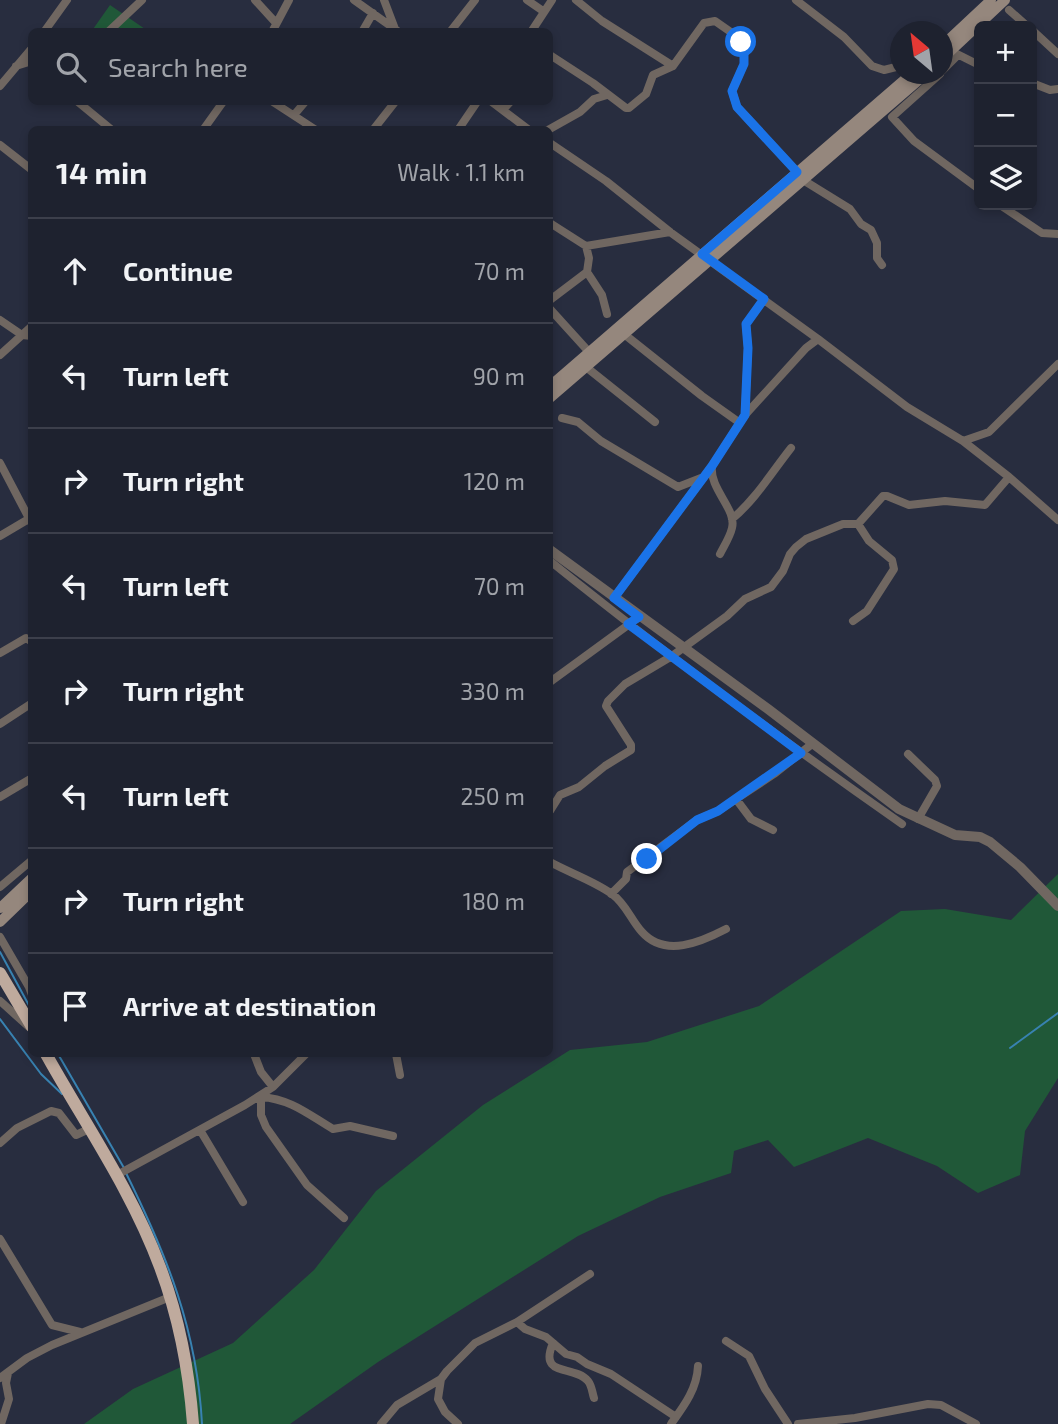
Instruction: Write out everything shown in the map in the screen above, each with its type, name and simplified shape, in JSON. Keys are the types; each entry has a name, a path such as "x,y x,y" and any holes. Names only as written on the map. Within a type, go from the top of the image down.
{"highway":[{"path":"0,973 28,1021"},
{"path":"48,1057 117,1175 154,1251 184,1350 193,1424"}],"main road":[{"path":"953,43 991,0"},
{"path":"953,46 1007,5"},
{"path":"553,383 800,176 900,84"},
{"path":"800,176 888,113 916,84"},
{"path":"553,395 706,257"},
{"path":"0,908 28,882"},
{"path":"0,922 28,895"}],"street":[{"path":"47,28 67,0"},
{"path":"112,28 142,0"},
{"path":"255,0 276,23"},
{"path":"274,28 289,0"},
{"path":"354,0 394,28"},
{"path":"384,0 396,28"},
{"path":"453,28 475,0"},
{"path":"527,0 543,11"},
{"path":"533,28 552,0"},
{"path":"576,0 602,21 673,66"},
{"path":"796,0 844,37 872,66 884,71 890,69"},
{"path":"1007,5 1022,21"},
{"path":"364,28 373,13"},
{"path":"553,57 629,108 646,94 653,75 673,66 704,23 715,21 735,35 741,42 744,53 744,64 732,91 737,107 800,176 850,209 861,224 871,230 877,243 877,258 882,265"},
{"path":"1037,35 1058,54"},
{"path":"0,86 28,52"},
{"path":"953,54 974,63"},
{"path":"16,66 28,63"},
{"path":"925,84 888,113 914,141 974,185"},
{"path":"1035,84 1050,90 1058,89"},
{"path":"553,127 580,112 594,99 607,95"},
{"path":"82,105 106,126"},
{"path":"207,126 221,105"},
{"path":"278,105 310,126"},
{"path":"294,115 302,105"},
{"path":"376,126 393,105"},
{"path":"461,126 475,105"},
{"path":"496,105 517,126"},
{"path":"503,110 507,105"},
{"path":"0,145 28,167"},
{"path":"553,145 606,181 670,232 907,407 963,441 1058,520"},
{"path":"1008,210 1042,233 1058,234"},
{"path":"553,225 586,246 670,232"},
{"path":"586,246 589,258 587,272 602,295 607,314"},
{"path":"553,298 587,272"},
{"path":"742,419 748,348 746,324 764,299"},
{"path":"553,312 589,352"},
{"path":"0,320 27,335 0,355"},
{"path":"624,334 702,396 742,419"},
{"path":"614,598 712,466 742,419 806,348 818,339"},
{"path":"963,441 989,432 1058,365"},
{"path":"586,367 655,422"},
{"path":"562,418 578,422 601,441 678,486 704,477"},
{"path":"732,519 749,505 761,485 791,448"},
{"path":"0,463 28,514"},
{"path":"712,466 712,480 732,519 733,527 720,554"},
{"path":"553,806 560,795 579,787 605,765 631,750 631,745 618,728 606,703 625,684 672,656 727,617 745,599 771,587 783,571 790,554 806,539 843,524 858,524 879,499 887,496 909,505 945,501 985,505 1009,477"},
{"path":"0,536 28,522"},
{"path":"853,621 867,611 894,569 892,560 869,541 858,524"},
{"path":"553,552 899,809 956,835 980,837 990,842 1020,867 1058,906"},
{"path":"553,563 628,624 801,753 902,824"},
{"path":"553,680 639,617"},
{"path":"0,653 28,639"},
{"path":"0,724 28,706"},
{"path":"611,894 632,868 697,820 718,811 812,744"},
{"path":"908,754 935,780 937,786 918,819"},
{"path":"0,797 28,780"},
{"path":"736,799 751,819 773,830"},
{"path":"0,887 28,863"},
{"path":"553,864 611,894 624,906 642,932 655,943 686,945 726,929"},
{"path":"0,937 28,985"},
{"path":"0,1000 28,1024"},
{"path":"255,1057 261,1072 273,1087"},
{"path":"117,1175 261,1096 303,1057"},
{"path":"397,1057 400,1075"},
{"path":"261,1096 276,1098 303,1108 333,1129 350,1126 393,1136"},
{"path":"261,1096 261,1115 266,1127 307,1185 344,1218"},
{"path":"0,1143 16,1128 51,1111 58,1113 76,1135 89,1129"},
{"path":"200,1130 243,1202"},
{"path":"0,1239 52,1325 81,1332"},
{"path":"381,1424 397,1405 441,1379 475,1343 517,1322 590,1275"},
{"path":"0,1378 30,1356 81,1332 170,1297"},
{"path":"517,1322 525,1329 546,1336 566,1354 611,1374 673,1420 694,1388 698,1378 698,1366"},
{"path":"726,1341 749,1356 765,1389 788,1424"},
{"path":"553,1343 549,1356 552,1364 557,1369 572,1372 585,1379 591,1386 594,1398"},
{"path":"1,1424 9,1399 6,1383 8,1373"},
{"path":"441,1379 438,1399 445,1412 458,1424"},
{"path":"798,1424 855,1418 928,1404 941,1405 976,1424"}],"green space":[{"path":"110,5 144,28 94,28"},
{"path":"1058,874 1058,1078 1025,1131 1020,1175 978,1193 937,1166 868,1138 794,1167 768,1140 734,1151 731,1173 660,1197 578,1236 378,1362 290,1424 84,1424 133,1389 233,1343 314,1270 376,1191 483,1105 570,1050 647,1042 759,1006 901,911 945,909 1011,920"}],"waterway":[{"path":"0,952 28,1004"},
{"path":"1010,1048 1058,1013"},
{"path":"0,1019 28,1057"},
{"path":"28,1057 62,1094"},
{"path":"60,1057 124,1168"},
{"path":"126,1173 178,1294 194,1356 202,1424"}],"route":[{"path":"647,859 697,820 718,811 801,753 628,624 639,617 614,598 712,466 745,415 748,348 746,324 764,299 702,254 797,172 742,114 733,98 732,91 744,64 741,42"}]}
